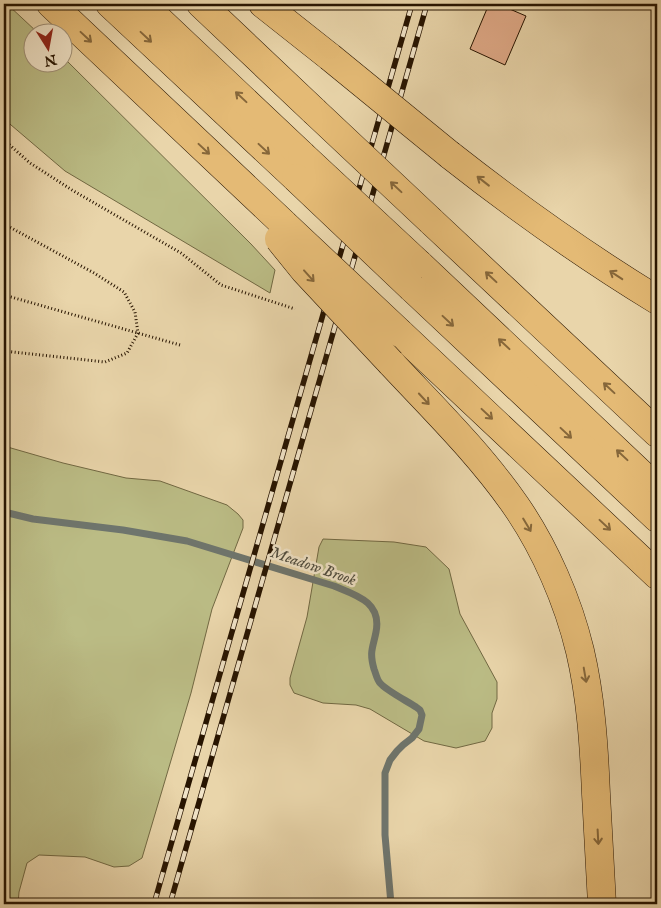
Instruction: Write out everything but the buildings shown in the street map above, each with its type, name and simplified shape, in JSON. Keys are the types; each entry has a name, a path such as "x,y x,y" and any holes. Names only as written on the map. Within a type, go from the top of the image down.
{"highway":[{"path":"51,4 236,178 281,231 309,276 476,455 517,508 550,567 565,602 580,651 590,713 595,764 602,904"},
{"path":"110,4 299,166 416,276 657,489"},
{"path":"142,4 299,166"},
{"path":"201,4 657,433"},
{"path":"263,4 494,189 619,277 657,300"},
{"path":"281,231 400,332 657,575"},
{"path":"416,276 657,518"}],"path":[{"path":"4,140 30,163 72,190 181,253 221,285 295,309"},
{"path":"4,224 94,273 124,292 135,312 138,333 127,352 105,362 4,351"},
{"path":"4,295 180,345"}],"green space":[{"path":"4,4 7,4 26,22 22,22 22,72 72,72 72,66 275,270 270,293 65,171 4,119"},
{"path":"4,446 126,478 160,481 227,505 243,520 243,528 212,609 191,693 142,858 129,866 114,867 85,857 39,855 27,863 19,892 18,904 4,904"},
{"path":"323,539 394,542 426,547 449,569 460,614 497,682 497,699 492,713 492,728 485,741 456,748 424,741 370,709 356,705 323,703 294,693 290,685 290,678 307,617 319,547"}],"waterway":[{"name":"Meadow Brook","path":"4,512 33,519 123,530 187,541 334,586 366,601 375,613 377,622 372,654 378,680 387,689 420,710 422,715 419,729 390,760 385,773 385,835 391,904"}],"railway":[{"path":"154,904 412,4"},
{"path":"170,904 427,4"}]}
